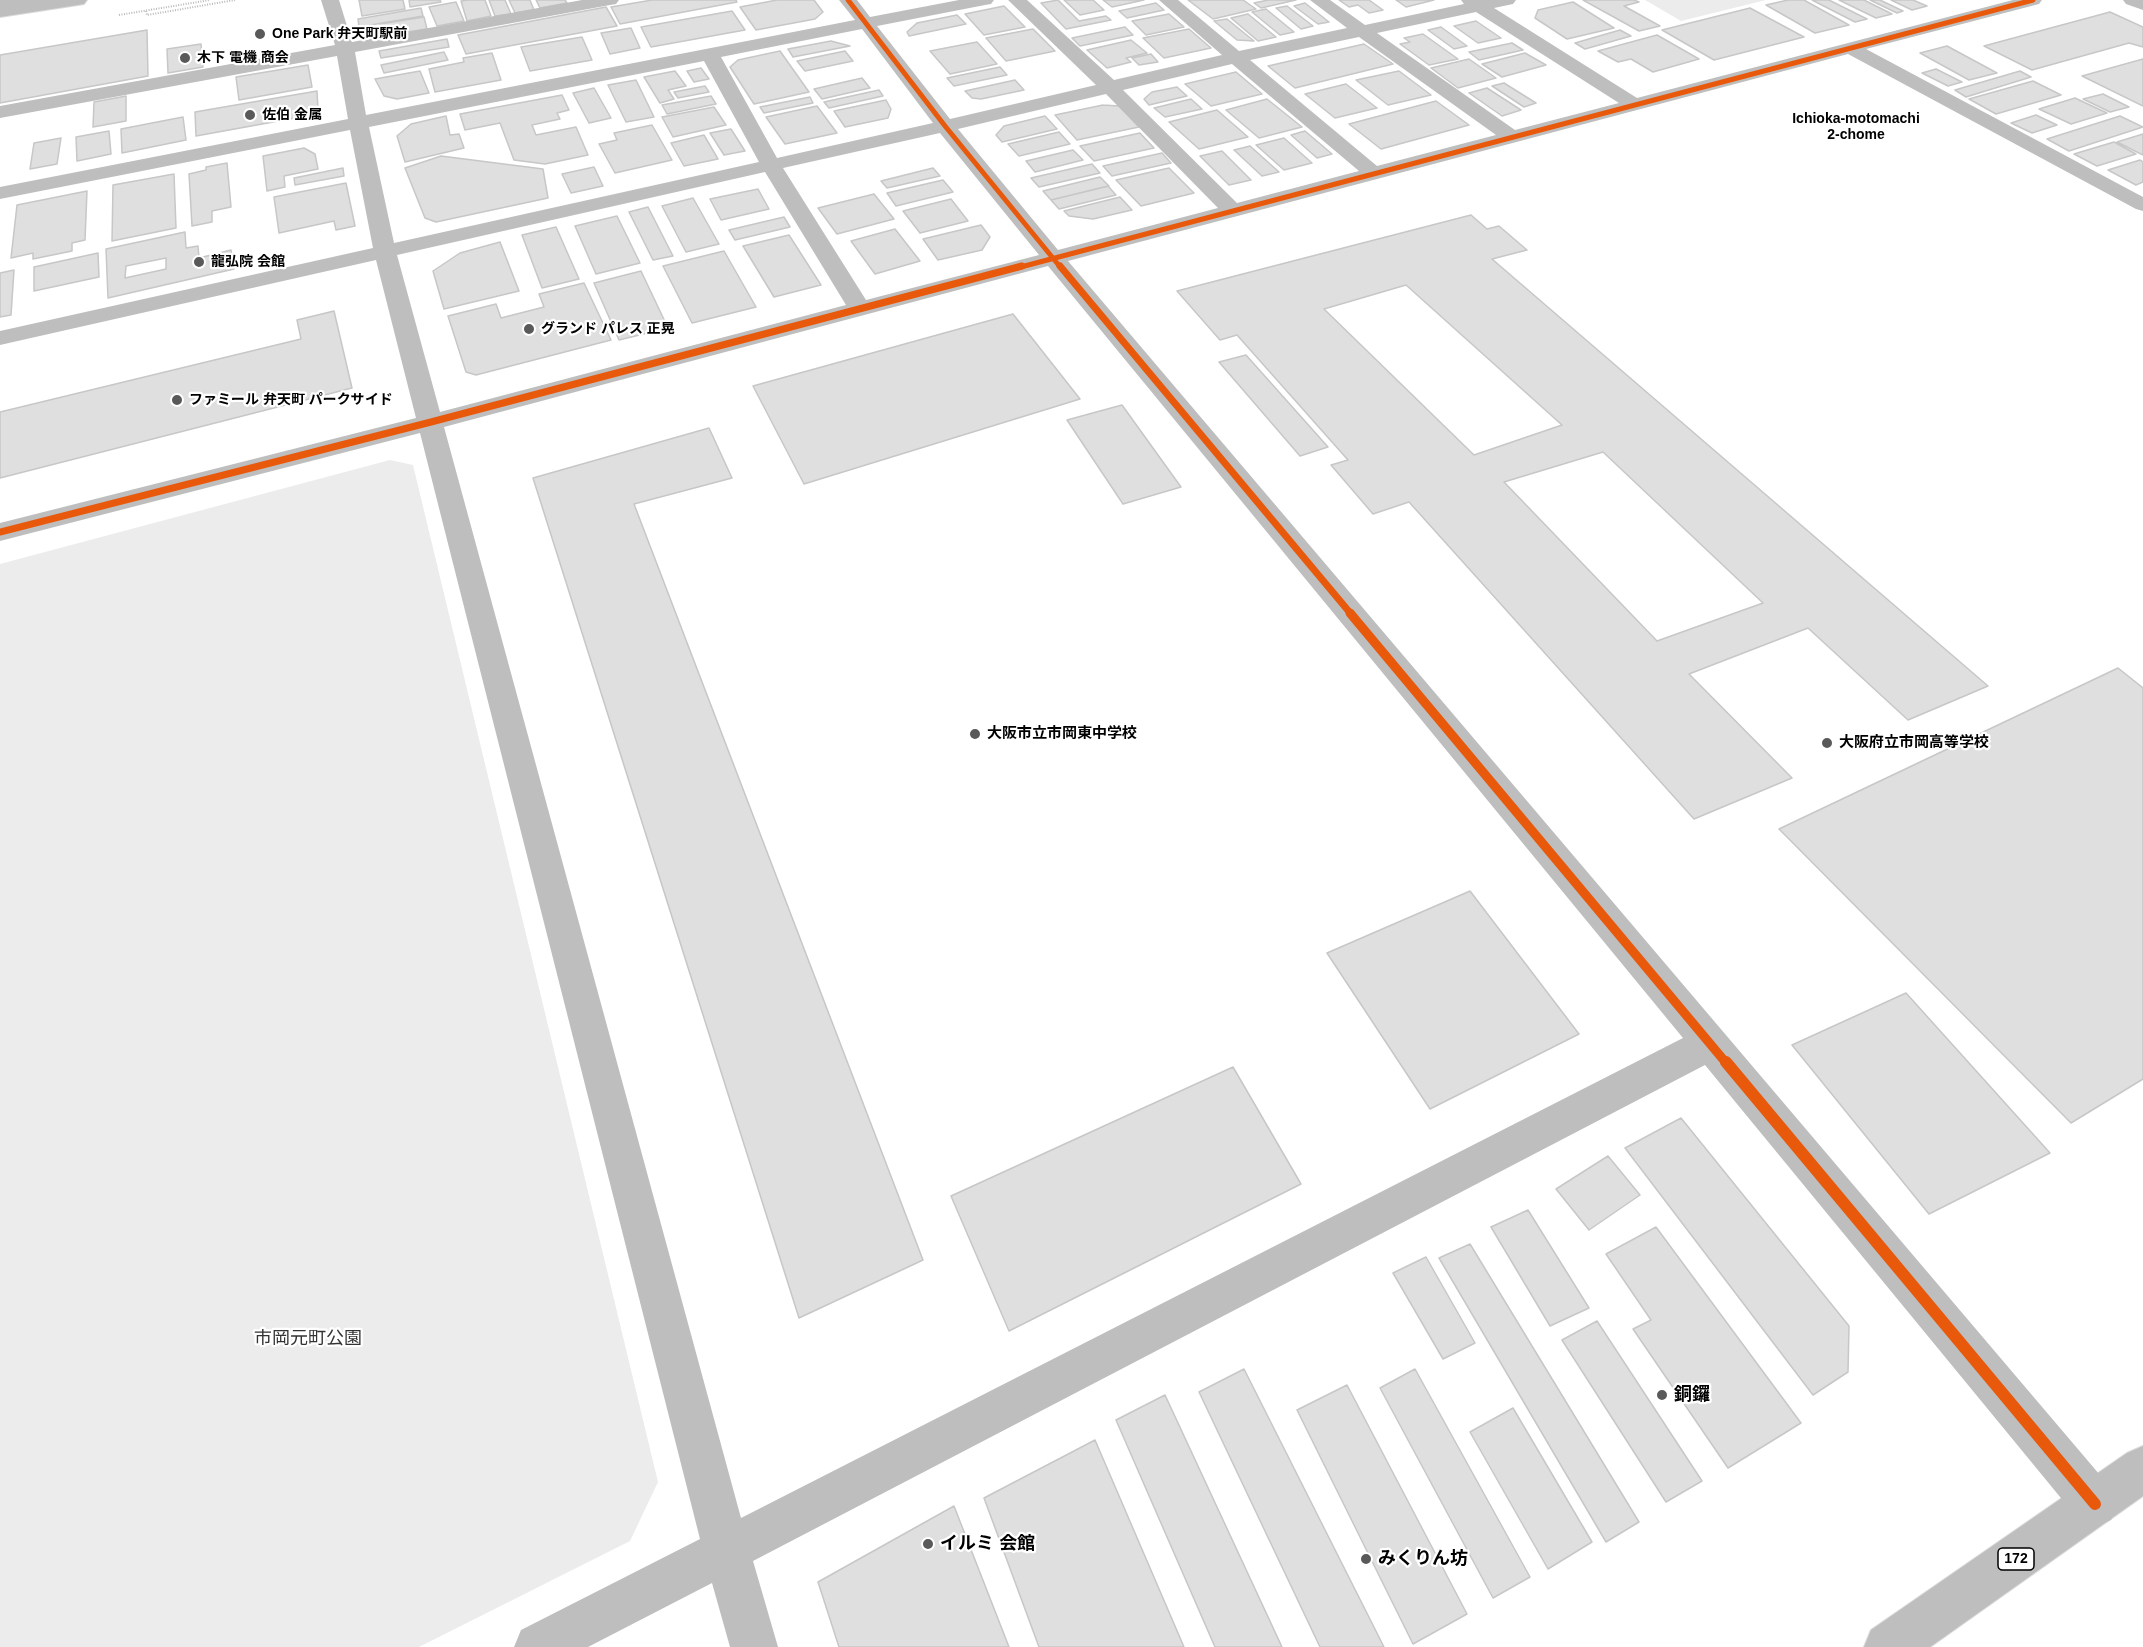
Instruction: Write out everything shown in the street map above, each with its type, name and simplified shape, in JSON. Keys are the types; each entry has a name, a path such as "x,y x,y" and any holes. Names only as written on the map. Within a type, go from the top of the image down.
{"main road":[{"path":"0,5 34,0"},
{"path":"0,12 78,0"},
{"path":"330,0 345,49 357,123 385,251 726,1550 754,1647"},
{"path":"0,112 610,0"},
{"path":"0,193 709,53 857,11 985,0"},
{"path":"1017,0 1110,87 1233,211"},
{"path":"1168,0 1372,173"},
{"path":"1319,0 1511,137"},
{"path":"0,338 945,126 1476,3 1507,0"},
{"path":"0,532 431,422 2033,0"},
{"path":"2132,0 2143,5"},
{"path":"1476,3 1633,104"},
{"path":"857,11 945,126 1053,258 2095,1504"},
{"path":"1850,48 2143,204"},
{"path":"709,53 771,165 859,308"},
{"path":"538,1647 1709,1044"},
{"name":"172","path":"1888,1647 2143,1469"}],"path":[{"path":"119,15 210,0"},
{"path":"146,11 147,15 235,0"}],"green space":[{"path":"1645,0 1766,0 1681,21"},
{"name":"市岡元町公園","path":"390,460 413,465 658,1482 630,1541 419,1647 0,1647 0,564"}],"building":[{"path":"359,0 403,0 405,9 362,16"},
{"path":"409,0 440,0 441,2 410,7"},
{"path":"485,0 491,16 467,21 461,1"},
{"path":"489,0 505,0 511,14 495,16"},
{"path":"509,0 530,0 534,10 515,13"},
{"path":"536,0 565,0 567,3 540,8"},
{"path":"652,0 736,0 737,2 620,24 611,7"},
{"path":"777,0 814,0 823,12 815,19 756,30 740,7"},
{"path":"1058,0 1079,21 1106,16 1111,20 1066,29 1041,3"},
{"path":"1064,0 1093,0 1104,10 1080,15"},
{"path":"1103,0 1144,0 1112,7"},
{"path":"1188,0 1243,0 1256,9 1213,19"},
{"path":"1268,0 1296,0 1261,8 1254,3"},
{"path":"1339,0 1369,0 1383,10 1369,13 1358,5 1349,7"},
{"path":"1396,0 1434,0 1406,7"},
{"path":"1583,0 1634,0 1639,2 1624,6 1660,26 1639,31"},
{"path":"1788,0 1804,0 1849,25 1815,33 1766,5"},
{"path":"1812,0 1829,0 1867,19 1855,22"},
{"path":"1839,0 1864,0 1892,14 1876,18"},
{"path":"1870,0 1880,0 1903,11 1897,13"},
{"path":"1891,0 1913,0 1927,6 1912,10"},
{"path":"456,2 464,21 437,26 429,7"},
{"path":"1573,2 1614,28 1567,39 1535,18 1538,10"},
{"path":"1156,3 1164,10 1127,18 1119,11"},
{"path":"1305,3 1329,22 1318,24 1294,6"},
{"path":"1004,6 1025,27 984,35 965,14"},
{"path":"1287,6 1313,26 1301,29 1276,8"},
{"path":"606,7 617,26 466,54 458,35"},
{"path":"421,8 423,16 359,27 358,19"},
{"path":"1750,8 1804,37 1714,60 1662,30"},
{"path":"1266,9 1294,32 1280,35 1252,12"},
{"path":"732,11 745,30 651,47 641,27"},
{"path":"2110,12 2143,27 2143,47 2129,43 2032,70 1984,46"},
{"path":"1169,14 1184,27 1146,35 1132,21"},
{"path":"1248,14 1276,37 1258,41 1231,18"},
{"path":"957,15 966,24 909,36 907,32 917,23"},
{"path":"424,17 427,29 382,36 380,24"},
{"path":"1227,19 1254,41 1237,40 1214,21"},
{"path":"1476,21 1501,38 1478,43 1454,26"},
{"path":"1125,27 1133,35 1080,46 1072,38"},
{"path":"1441,27 1467,46 1454,49 1428,30"},
{"path":"631,28 640,48 610,54 601,33"},
{"path":"1033,29 1055,51 1006,61 986,38"},
{"path":"1189,29 1211,48 1164,58 1143,38"},
{"path":"147,30 148,76 0,103 0,55"},
{"path":"1620,30 1631,36 1585,49 1575,43"},
{"path":"1423,34 1458,59 1429,65 1400,44 1410,42 1404,38"},
{"path":"1657,35 1699,59 1653,72 1631,59 1618,62 1598,51"},
{"path":"582,37 592,60 530,71 521,47"},
{"path":"447,39 449,47 381,58 379,51"},
{"path":"1131,40 1147,53 1126,58 1131,62 1107,68 1087,50"},
{"path":"831,41 850,46 793,57 788,49"},
{"path":"977,42 997,64 950,74 930,51"},
{"path":"1512,43 1523,50 1479,60 1469,52"},
{"name":"木下 電機 商会","path":"201,44 203,67 168,73 167,49"},
{"path":"1364,44 1393,64 1295,88 1268,66"},
{"path":"1947,46 1997,73 1969,80 1920,53"},
{"path":"780,51 809,92 754,104 730,67 738,60"},
{"path":"845,51 853,61 805,71 797,61"},
{"path":"444,52 448,60 384,73 381,65"},
{"path":"492,53 501,80 435,92 429,69 464,62 463,58"},
{"path":"1525,53 1546,65 1502,77 1482,64"},
{"path":"1151,54 1158,62 1139,65 1132,58"},
{"path":"1469,59 1496,78 1458,88 1431,68"},
{"path":"2143,59 2143,106 2082,76"},
{"path":"308,65 312,87 239,100 236,77"},
{"path":"1000,67 1007,75 954,86 947,78"},
{"path":"701,68 709,79 694,82 687,71"},
{"path":"1936,69 1962,82 1948,86 1922,73"},
{"path":"420,71 429,93 397,99 384,96 375,79"},
{"path":"675,71 686,86 668,90 674,99 660,103 644,77"},
{"path":"1399,71 1431,95 1388,105 1356,80"},
{"path":"2020,71 2031,77 1966,97 1955,90"},
{"path":"1236,72 1262,94 1211,106 1185,84"},
{"path":"862,78 870,88 822,99 814,89"},
{"path":"636,80 654,117 626,122 608,85"},
{"path":"1015,80 1024,90 981,99 972,98 965,91"},
{"path":"2033,81 2061,95 1996,114 1969,99"},
{"path":"1504,83 1536,103 1524,107 1492,86"},
{"path":"1346,84 1377,108 1335,118 1305,94"},
{"path":"705,86 709,92 678,98 674,92"},
{"path":"1177,87 1187,96 1149,105 1144,99 1152,92"},
{"path":"594,88 611,118 589,123 573,93"},
{"path":"1487,88 1521,110 1502,116 1469,93"},
{"path":"879,90 883,96 829,108 824,102"},
{"name":"佐伯 金属","path":"317,91 318,109 301,117 196,136 195,112"},
{"path":"2103,94 2129,107 2110,112 2083,99"},
{"path":"562,95 569,110 557,113 560,119 532,125 536,135 576,127 588,155 545,164 514,160 500,123 465,130 460,114"},
{"path":"126,96 126,121 93,127 94,102"},
{"path":"711,96 716,104 667,114 662,105"},
{"path":"810,97 813,103 764,113 760,107"},
{"path":"2075,98 2107,113 2071,124 2039,109"},
{"path":"1191,99 1202,109 1165,117 1154,108"},
{"path":"1267,99 1302,127 1259,138 1226,110"},
{"path":"886,100 891,109 888,118 845,127 834,111"},
{"path":"1436,101 1469,125 1381,149 1349,124"},
{"path":"1103,105 1119,106 1139,127 1077,140 1055,115"},
{"path":"817,106 837,133 785,144 766,117"},
{"path":"714,107 726,125 673,137 662,117"},
{"path":"1217,110 1248,137 1199,149 1169,122"},
{"path":"2036,115 2057,125 2032,133 2011,123"},
{"path":"446,116 450,135 459,134 464,148 405,162 397,136 411,124"},
{"path":"1045,116 1057,129 1002,142 996,135 1004,126"},
{"path":"2120,116 2143,127 2069,151 2047,139"},
{"path":"183,117 186,140 122,153 121,129"},
{"path":"652,125 672,160 615,173 599,144 617,140 614,133"},
{"path":"731,129 745,151 724,155 710,133"},
{"path":"109,131 111,154 77,161 76,137"},
{"path":"1305,131 1332,154 1317,158 1291,135"},
{"path":"1059,132 1070,144 1019,156 1008,144"},
{"path":"1140,133 1154,148 1094,161 1080,146"},
{"path":"2143,134 2143,155 2117,142"},
{"path":"704,135 718,159 684,166 671,143"},
{"path":"61,138 57,164 30,169 34,143"},
{"path":"1284,138 1312,163 1284,170 1256,145"},
{"path":"2114,142 2136,154 2097,166 2074,154"},
{"path":"1250,146 1279,172 1262,176 1234,150"},
{"path":"304,148 315,154 318,169 284,176 285,187 267,191 263,156"},
{"path":"1073,150 1083,160 1035,172 1026,161"},
{"path":"1222,151 1251,180 1229,185 1200,156"},
{"path":"1162,153 1171,163 1112,176 1103,166"},
{"path":"441,156 543,169 548,198 436,222 425,218 405,168"},
{"path":"2140,160 2143,162 2143,182 2136,185 2108,170"},
{"path":"227,163 231,207 212,211 212,222 192,226 189,174 206,170 206,167"},
{"path":"1092,164 1100,173 1039,187 1031,178"},
{"path":"594,167 603,186 571,193 562,174"},
{"path":"343,168 344,176 295,185 294,178"},
{"path":"933,168 940,176 887,188 881,181"},
{"path":"1169,168 1194,193 1141,206 1116,180"},
{"path":"174,174 176,228 112,241 113,185"},
{"path":"1100,177 1109,186 1051,200 1043,191"},
{"path":"943,180 953,192 896,206 887,193"},
{"path":"346,183 355,226 336,230 334,221 279,233 274,197"},
{"path":"1108,186 1116,195 1059,209 1051,200"},
{"path":"758,189 769,209 721,220 710,199"},
{"path":"87,191 85,240 72,243 72,251 33,259 33,253 11,258 17,205"},
{"path":"874,194 894,219 837,234 818,208"},
{"path":"1120,197 1132,210 1093,219 1069,216 1064,211"},
{"path":"693,198 719,244 686,252 662,206"},
{"path":"951,199 968,221 920,233 903,211"},
{"path":"648,207 673,256 653,260 629,212"},
{"path":"1471,215 1487,229 1499,226 1527,250 1492,259 1988,686 1908,720 1808,628 1689,674 1792,778 1694,819 1409,502 1373,514 1331,465 1348,460 1237,335 1220,340 1177,291","holes":["1406,285 1562,425 1474,455 1324,309","1603,452 1763,603 1657,641 1504,482"]},
{"path":"617,216 640,263 596,274 575,226"},
{"path":"784,217 790,227 735,240 729,230"},
{"path":"981,225 990,237 982,250 938,260 923,239"},
{"path":"556,227 579,279 542,288 522,235"},
{"path":"895,229 920,261 875,274 851,241"},
{"name":"龍弘院 会館","path":"185,232 186,248 198,246 199,258 231,250 234,269 108,298 106,249","holes":["166,258 166,269 125,278 126,266"]},
{"path":"789,235 821,285 774,297 743,246"},
{"path":"500,242 519,291 444,309 433,271 460,253"},
{"path":"724,251 756,307 692,323 663,266"},
{"path":"98,253 99,277 34,291 34,267"},
{"path":"14,270 11,315 0,317 0,273"},
{"path":"641,271 668,328 619,340 594,283"},
{"name":"グランド パレス 正晃","path":"584,283 611,340 476,375 466,372 448,316 496,304 501,318 544,307 539,294"},
{"name":"ファミール 弁天町 パークサイド","path":"334,311 352,388 0,478 0,412 301,339 297,320"},
{"path":"1013,314 1080,399 804,484 753,386"},
{"path":"1246,355 1328,447 1300,456 1219,362"},
{"path":"1122,405 1181,487 1123,504 1067,420"},
{"path":"709,428 732,478 634,504 923,1260 799,1318 533,478"},
{"path":"2118,668 2143,688 2143,1079 2071,1123 1779,829"},
{"path":"1470,891 1579,1034 1430,1109 1327,953"},
{"path":"1906,993 2050,1153 1929,1214 1792,1045"},
{"path":"1233,1067 1301,1184 1009,1331 951,1196"},
{"path":"1681,1118 1849,1326 1848,1372 1813,1395 1625,1148"},
{"path":"1608,1156 1640,1195 1589,1230 1556,1189"},
{"path":"1528,1210 1589,1308 1550,1326 1491,1227"},
{"path":"1656,1227 1801,1423 1728,1468 1633,1329 1651,1320 1606,1254"},
{"path":"1470,1244 1639,1522 1606,1542 1439,1258"},
{"path":"1426,1257 1475,1343 1443,1359 1393,1273"},
{"path":"1597,1321 1702,1481 1666,1502 1562,1340"},
{"path":"1244,1369 1384,1647 1320,1647 1199,1392"},
{"path":"1415,1369 1530,1577 1493,1598 1380,1388"},
{"path":"1347,1385 1467,1614 1413,1644 1297,1410"},
{"path":"1165,1395 1282,1647 1215,1647 1116,1420"},
{"path":"1513,1408 1592,1542 1548,1569 1470,1432"},
{"path":"1095,1440 1184,1647 1039,1647 984,1498"},
{"name":"イルミ 会館","path":"954,1506 1009,1647 839,1647 818,1582"}],"cycle path":[{"path":"848,0 945,126 1053,258 2095,1504"},
{"path":"0,532 431,422 2033,0"}],"place":[{"name":"One Park 弁天町駅前","path":"260,34"},
{"name":"木下 電機 商会","path":"185,58"},
{"name":"佐伯 金属","path":"250,115"},
{"name":"龍弘院 会館","path":"199,262"},
{"name":"グランド パレス 正晃","path":"529,329"},
{"name":"ファミール 弁天町 パークサイド","path":"177,400"},
{"name":"大阪市立市岡東中学校","path":"975,734"},
{"name":"大阪府立市岡高等学校","path":"1827,743"},
{"name":"銅鑼","path":"1662,1395"},
{"name":"イルミ 会館","path":"928,1544"},
{"name":"みくりん坊","path":"1366,1559"}],"district":[{"name":"Ichioka-motomachi 2-chome","path":"1856,128"}]}
